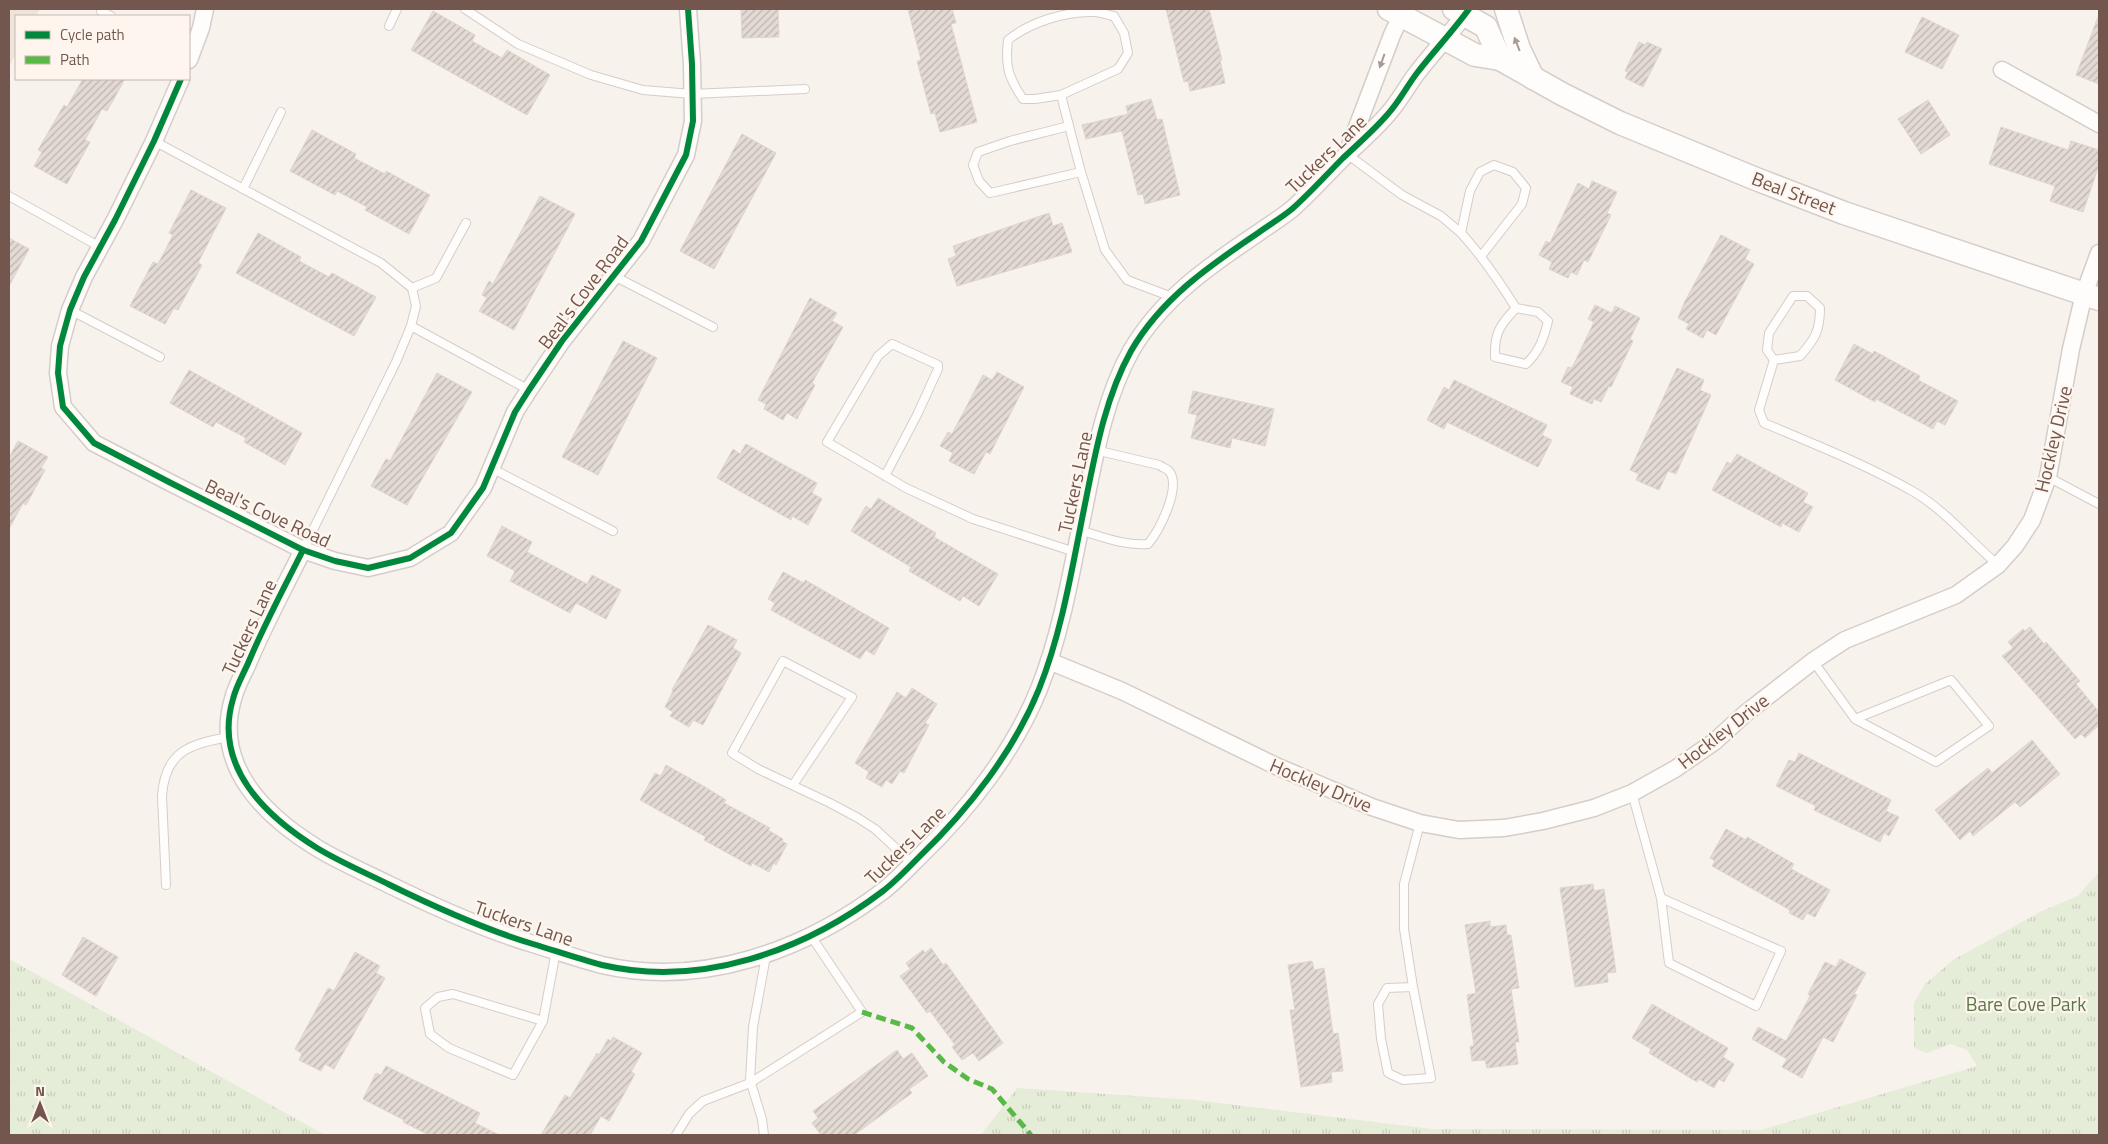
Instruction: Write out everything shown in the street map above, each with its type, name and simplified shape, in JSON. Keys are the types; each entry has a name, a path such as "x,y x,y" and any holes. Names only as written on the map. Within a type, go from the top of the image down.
{"street":[{"path":"190,56 201,28 204,9"},
{"name":"Beal's Cove Road","path":"181,80 154,141 84,277 70,310 60,346 58,373 63,407 94,442 304,550 335,561 368,568 410,558 450,533 483,488 515,412 529,390 562,341 641,240 686,155 693,121 688,9"},
{"path":"1506,9 1519,49 1534,78"},
{"name":"Beal Street","path":"1398,11 1475,56 1500,58 1620,123 1756,179 1844,212 2092,296"},
{"name":"Tuckers Lane","path":"1347,154 1398,11"},
{"path":"1463,11 1486,27 1500,58"},
{"name":"Tuckers Lane","path":"304,550 259,638 233,698 229,718 229,737 233,760 243,783 279,822 324,853 433,906 496,933 604,965 645,971 688,970 729,965 766,956 811,936 886,890 940,837 998,763 1028,712 1049,661 1080,530 1095,450 1112,397 1129,355 1150,322 1172,297 1194,278 1290,210 1389,114 1416,75 1447,39 1463,11"},
{"path":"2002,70 2099,124"},
{"name":"Hockley Drive","path":"1049,661 1122,692 1276,766 1387,812 1420,823 1459,830 1504,828 1543,822 1594,808 1632,793 1675,770 1714,742 1746,713 1813,661 1845,640 1956,595 1998,565 2015,546 2032,520 2048,477 2064,400 2071,349 2092,296 2099,252"}],"lane":[{"path":"388,26 397,9"},
{"path":"466,9 518,44 591,75 643,90 692,94 805,89"},
{"path":"101,11 109,15"},
{"path":"1095,12 1114,16 1124,33 1128,53 1118,69 1061,95 1023,99 1011,81 1006,58 1008,40 1019,31 1049,19 1095,12"},
{"path":"1061,95 1081,172 1105,250 1127,280 1172,297"},
{"path":"243,189 281,112"},
{"path":"1069,126 1010,141 978,152 973,165 979,181 990,193 1081,172"},
{"path":"154,141 381,262 412,288 416,306 411,326 396,362 304,550"},
{"path":"1347,154 1402,195 1441,216 1482,255 1516,308 1538,312 1548,321 1536,356 1526,364 1495,357 1494,342 1501,323 1516,308"},
{"path":"1461,233 1470,191 1480,172 1494,165 1513,172 1526,188 1522,204 1482,255"},
{"path":"9,196 100,247"},
{"path":"412,288 436,278 466,223"},
{"path":"614,276 713,327"},
{"path":"1793,296 1807,296 1820,308 1820,326 1810,345 1800,356 1774,360 1767,350 1769,333 1793,296"},
{"path":"70,310 160,357"},
{"path":"411,326 529,390"},
{"path":"885,476 917,415 938,369 938,365 892,344 878,356 828,442 885,476 906,488 973,518 1075,552"},
{"path":"1774,360 1759,410 1764,423 1837,454 1915,492 1948,517 1998,565"},
{"path":"1080,530 1119,542 1134,545 1148,544 1164,520 1170,501 1173,479 1168,470 1159,465 1095,450"},
{"path":"492,468 613,531"},
{"path":"2048,477 2099,504"},
{"path":"793,785 852,697 783,661 732,753 758,770 830,803 875,829 913,864"},
{"path":"1813,661 1855,719 1936,762 1989,726 1951,680 1855,719"},
{"path":"166,885 162,796 163,782 168,768 176,757 188,749 204,742 229,737"},
{"path":"1632,793 1661,898 1669,963 1756,1006 1781,951 1661,898"},
{"path":"1413,987 1387,988 1378,1004 1381,1039 1388,1074 1404,1080 1431,1078 1404,929 1404,884 1420,823"},
{"path":"676,1135 689,1114 703,1102 750,1083 862,1012 811,936"},
{"path":"543,1022 452,994 438,997 426,1008 430,1034 449,1048 512,1076 543,1022 556,950"},
{"path":"764,1135 762,1119 750,1083 754,1026 766,956"}],"shaded area":[{"path":"9,9 40,9 37,15 15,15 15,55 9,67"}],"green space":[{"name":"Bare Cove Park","path":"2099,872 2099,1135 981,1135 1017,1088 1194,1100 1432,1129 1761,1130 1977,1066 1967,1050 1950,1044 1927,1053 1914,1048 1914,1003 1925,984 1953,960 2042,911 2078,896"},
{"path":"9,959 325,1135 9,1135"}],"building":[{"path":"741,9 778,9 779,37 742,38"},
{"path":"908,9 952,9 956,23 951,24 977,122 940,132 935,113 931,114 917,61 921,60"},
{"path":"1166,9 1209,9 1222,60 1220,60 1225,83 1190,91 1188,81 1184,82"},
{"path":"433,11 475,35 472,41 502,58 507,50 550,75 527,115 411,50"},
{"path":"1922,17 1959,35 1942,69 1905,52"},
{"path":"2099,17 2099,84 2076,75"},
{"path":"1639,42 1645,45 1647,42 1662,49 1643,87 1625,78 1628,72 1625,71"},
{"path":"82,80 124,80 107,111 102,109 85,140 90,142 67,184 34,166 42,152 38,150 64,105 67,107"},
{"path":"1151,99 1157,120 1162,119 1180,195 1145,204 1143,194 1138,195 1122,131 1086,139 1082,125 1128,114 1126,106"},
{"path":"1928,100 1950,135 1921,154 1898,119"},
{"path":"2001,127 2068,150 2071,141 2099,150 2099,165 2083,212 2050,201 2055,186 1989,164"},
{"path":"312,130 356,154 354,158 385,174 386,171 430,195 409,234 365,210 367,207 337,191 335,195 290,171"},
{"path":"742,134 776,153 714,269 680,251"},
{"path":"1592,181 1617,192 1607,213 1611,215 1588,262 1584,260 1577,275 1571,272 1568,278 1549,269 1552,262 1539,255 1546,241 1550,243 1578,183 1589,189"},
{"path":"191,190 226,208 198,263 202,265 178,310 174,308 165,324 130,306 153,262 158,264 173,235 169,233"},
{"path":"540,196 575,214 514,330 479,311 487,298 482,295 489,281 493,284"},
{"path":"1049,213 1053,226 1062,223 1072,252 957,286 948,259 956,256 953,246"},
{"path":"258,233 301,257 299,261 329,277 332,273 376,297 354,336 236,273"},
{"path":"1721,235 1750,250 1745,259 1754,264 1716,335 1707,330 1703,338 1686,329 1689,324 1678,318 1685,301"},
{"path":"9,238 29,249 9,286"},
{"path":"810,298 837,313 832,321 843,327 812,383 815,385 797,419 787,413 783,420 764,409 766,404 758,400"},
{"path":"1595,305 1612,313 1615,306 1640,318 1630,339 1633,341 1611,387 1609,386 1601,402 1594,399 1592,404 1570,394 1573,387 1561,382 1568,367 1572,368 1594,322 1588,319"},
{"path":"623,341 657,358 598,475 562,457"},
{"path":"1854,344 1873,354 1874,351 1920,376 1918,380 1958,401 1945,425 1937,421 1933,429 1876,399 1875,402 1835,380"},
{"path":"1677,368 1704,380 1700,390 1711,395 1676,474 1668,471 1659,490 1636,480 1639,474 1630,470"},
{"path":"189,370 302,433 285,465 244,442 246,438 216,422 213,427 170,403"},
{"path":"997,372 1024,387 990,454 986,452 974,474 949,461 953,453 940,446 948,432 952,434 983,375 992,380"},
{"path":"437,373 472,392 407,505 371,486 386,459 390,461"},
{"path":"1454,380 1547,425 1542,435 1552,440 1538,467 1447,422 1444,429 1427,420 1444,387 1449,390"},
{"path":"1193,391 1274,409 1265,446 1232,438 1230,448 1191,438 1197,415 1188,413"},
{"path":"18,441 48,457 41,468 45,470 26,505 23,503 9,529 9,458"},
{"path":"746,444 817,483 812,493 822,499 808,525 792,516 791,520 717,478 733,449 740,454"},
{"path":"1737,454 1808,493 1803,502 1813,507 1799,532 1782,523 1781,527 1712,490 1727,462 1731,464"},
{"path":"878,498 936,533 934,537 998,574 979,606 963,596 960,601 909,571 911,567 851,531 866,506 871,509"},
{"path":"502,526 532,542 527,552 587,584 592,575 621,590 606,619 576,603 570,613 510,581 515,571 487,556"},
{"path":"783,572 804,583 805,580 889,628 874,655 866,650 860,659 771,610 775,603 768,599"},
{"path":"708,625 737,640 733,648 741,653 703,725 693,720 689,727 670,716 673,712 665,707 672,690"},
{"path":"2030,627 2044,644 2046,642 2080,681 2076,684 2099,712 2099,725 2085,738 2081,734 2075,739 2002,656 2013,648 2008,642 2023,629 2025,631"},
{"path":"912,688 937,704 925,723 929,725 904,773 900,771 892,784 886,780 882,787 866,778 869,772 855,763 897,692 906,698"},
{"path":"2032,740 2060,774 2020,807 2015,802 1973,836 1970,831 1960,840 1935,810 1988,768 1992,773"},
{"path":"1799,753 1891,800 1886,811 1899,817 1889,836 1884,833 1880,842 1814,810 1816,806 1776,786 1789,760 1795,762"},
{"path":"666,765 726,800 724,803 770,828 768,830 783,839 782,841 787,844 776,865 774,863 769,872 752,863 751,866 704,840 706,837 640,800 655,773 661,776"},
{"path":"1726,829 1746,840 1747,837 1794,864 1791,869 1830,890 1815,917 1807,913 1803,920 1789,913 1790,910 1712,866 1715,861 1710,858"},
{"path":"1593,884 1594,891 1604,889 1616,972 1607,973 1608,982 1575,987 1560,888"},
{"path":"1490,921 1490,927 1506,925 1507,935 1511,935 1519,988 1511,989 1519,1042 1515,1042 1518,1064 1487,1068 1485,1060 1472,1061 1470,1046 1474,1046 1467,995 1476,993 1465,925"},
{"path":"83,937 118,957 96,996 62,975"},
{"path":"931,948 943,965 946,963 1003,1043 979,1061 973,1053 962,1060 952,1047 955,1045 930,1011 927,1013 900,976 910,969 906,963 923,950 925,953"},
{"path":"355,952 380,966 376,973 385,978 334,1069 325,1064 321,1071 299,1060 302,1054 295,1049 328,988 334,991"},
{"path":"1840,959 1866,973 1854,994 1857,995 1833,1042 1823,1037 1802,1078 1782,1067 1787,1059 1752,1039 1758,1027 1786,1041 1810,996 1808,994 1825,962 1836,967"},
{"path":"1312,961 1314,970 1324,968 1333,1034 1338,1033 1343,1071 1331,1072 1332,1082 1301,1087 1290,1010 1295,1010 1288,965"},
{"path":"1652,1004 1728,1048 1723,1057 1734,1064 1724,1082 1719,1079 1714,1088 1699,1079 1697,1082 1649,1053 1651,1049 1632,1038"},
{"path":"613,1037 642,1053 631,1072 635,1074 609,1121 601,1116 590,1135 541,1135 565,1095 570,1098 597,1053 599,1055 608,1039 611,1041"},
{"path":"897,1050 903,1059 912,1053 928,1076 909,1089 912,1093 854,1135 821,1135 812,1123 818,1118 813,1111"},
{"path":"386,1066 480,1113 475,1123 499,1135 429,1135 363,1099 376,1073 381,1075"}],"marked path":[{"path":"862,1012 912,1028 944,1062 968,1079 992,1089 1031,1135"}],"cycle path":[{"path":"181,80 154,141 84,277 70,310 60,346 58,373 63,407 94,443 303,550 335,561 368,568 410,558 451,533 483,488 515,412 529,390 562,341 641,241 686,155 693,121 692,64 688,9"},
{"path":"303,550 238,684 229,723 230,746 237,767 248,787 279,821 317,848 344,863 460,918 514,938 602,965 639,971 677,972 714,968 750,959 785,947 820,931 852,912 893,883 938,838 972,799 1017,735 1039,689 1055,643 1108,404 1122,368 1143,332 1187,285 1292,209 1371,132 1391,110 1417,73 1469,9"}]}
